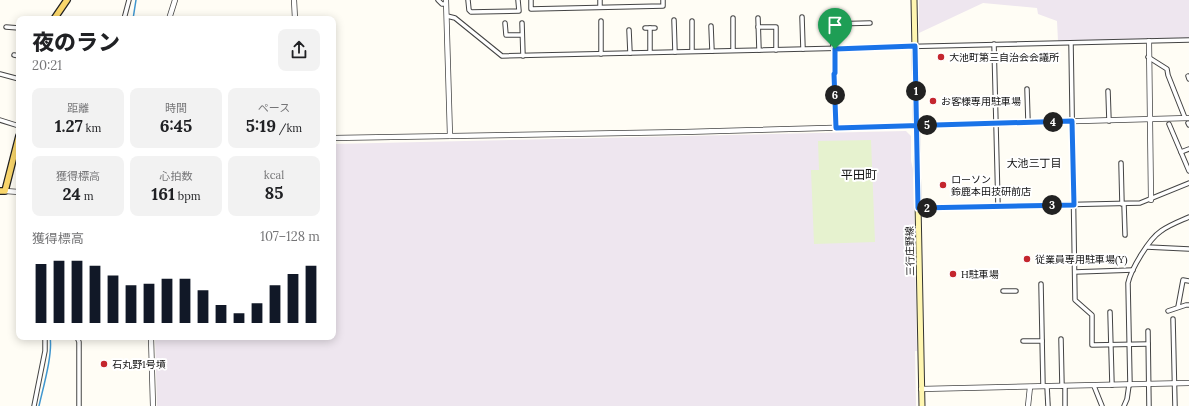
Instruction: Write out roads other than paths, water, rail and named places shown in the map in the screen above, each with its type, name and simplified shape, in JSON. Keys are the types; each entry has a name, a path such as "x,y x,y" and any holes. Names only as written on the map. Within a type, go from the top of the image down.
{"main road":[{"path":"56,16 67,0"},
{"name":"三行庄野線","path":"914,0 922,406"},
{"path":"3,191 16,146"}],"street":[{"path":"125,16 129,0"},
{"path":"170,16 175,0"},
{"path":"294,0 295,16"},
{"path":"438,0 442,4 446,2 450,136"},
{"path":"468,0 469,10 471,12 519,11 518,0"},
{"path":"531,0 531,9 663,6 662,0"},
{"path":"600,0 600,7"},
{"path":"447,16 455,18 502,56 1189,40"},
{"path":"832,16 836,128"},
{"path":"802,17 803,49"},
{"path":"733,18 734,50"},
{"path":"758,18 759,50"},
{"path":"674,20 675,52"},
{"path":"692,20 692,51"},
{"path":"601,21 601,54"},
{"path":"505,23 506,35 522,35"},
{"path":"522,23 523,56"},
{"path":"832,24 870,23"},
{"path":"712,26 712,51"},
{"path":"6,27 16,28"},
{"path":"758,27 776,27 776,50"},
{"path":"650,52 648,28 655,28"},
{"path":"629,30 630,53"},
{"path":"1148,41 1151,200"},
{"path":"1071,43 1075,300 1092,315 1092,344 1148,344"},
{"path":"994,44 998,206"},
{"path":"336,138 836,128 1149,119 1188,121 1168,75 1167,69 1148,57"},
{"path":"0,74 16,78"},
{"path":"1027,89 1028,122"},
{"path":"1108,91 1109,121"},
{"path":"0,120 16,125"},
{"path":"1169,124 1189,171"},
{"path":"1181,152 1189,149"},
{"path":"1121,163 1125,235"},
{"path":"918,208 1140,203 1151,200 1189,183"},
{"path":"3,191 16,192"},
{"path":"1124,406 1127,400 1130,385 1128,283 1133,270 1154,236 1162,230 1189,217"},
{"path":"1147,247 1189,249"},
{"path":"1075,272 1133,270"},
{"path":"1178,307 1183,280 1189,281"},
{"path":"1041,284 1042,341 1048,406"},
{"path":"1003,291 1016,291"},
{"path":"1168,311 1189,305"},
{"path":"1110,312 1112,385"},
{"path":"1173,319 1175,406"},
{"path":"1148,332 1149,406"},
{"path":"1061,339 1065,406"},
{"path":"34,406 45,351 45,340"},
{"path":"78,340 79,406"},
{"path":"151,340 153,406"},
{"path":"1023,341 1042,341"},
{"path":"921,389 1189,383"},
{"path":"1094,386 1102,406"},
{"path":"1028,406 1030,387"}],"waterway":[{"path":"133,16 136,0"},
{"path":"39,406 49,362 50,340"}],"place":[{"name":"大池町第三自治会会議所","path":"941,57"},
{"name":"お客様専用駐車場","path":"933,101"},
{"name":"ローソン 鈴鹿本田技研前店","path":"943,185"},
{"name":"従業員専用駐車場(Y)","path":"1027,259"},
{"name":"H駐車場","path":"953,274"},
{"name":"石丸野1号墳","path":"104,364"}],"district":[{"name":"大池三丁目","path":"1034,163"},
{"name":"平田町","path":"859,174"}]}
